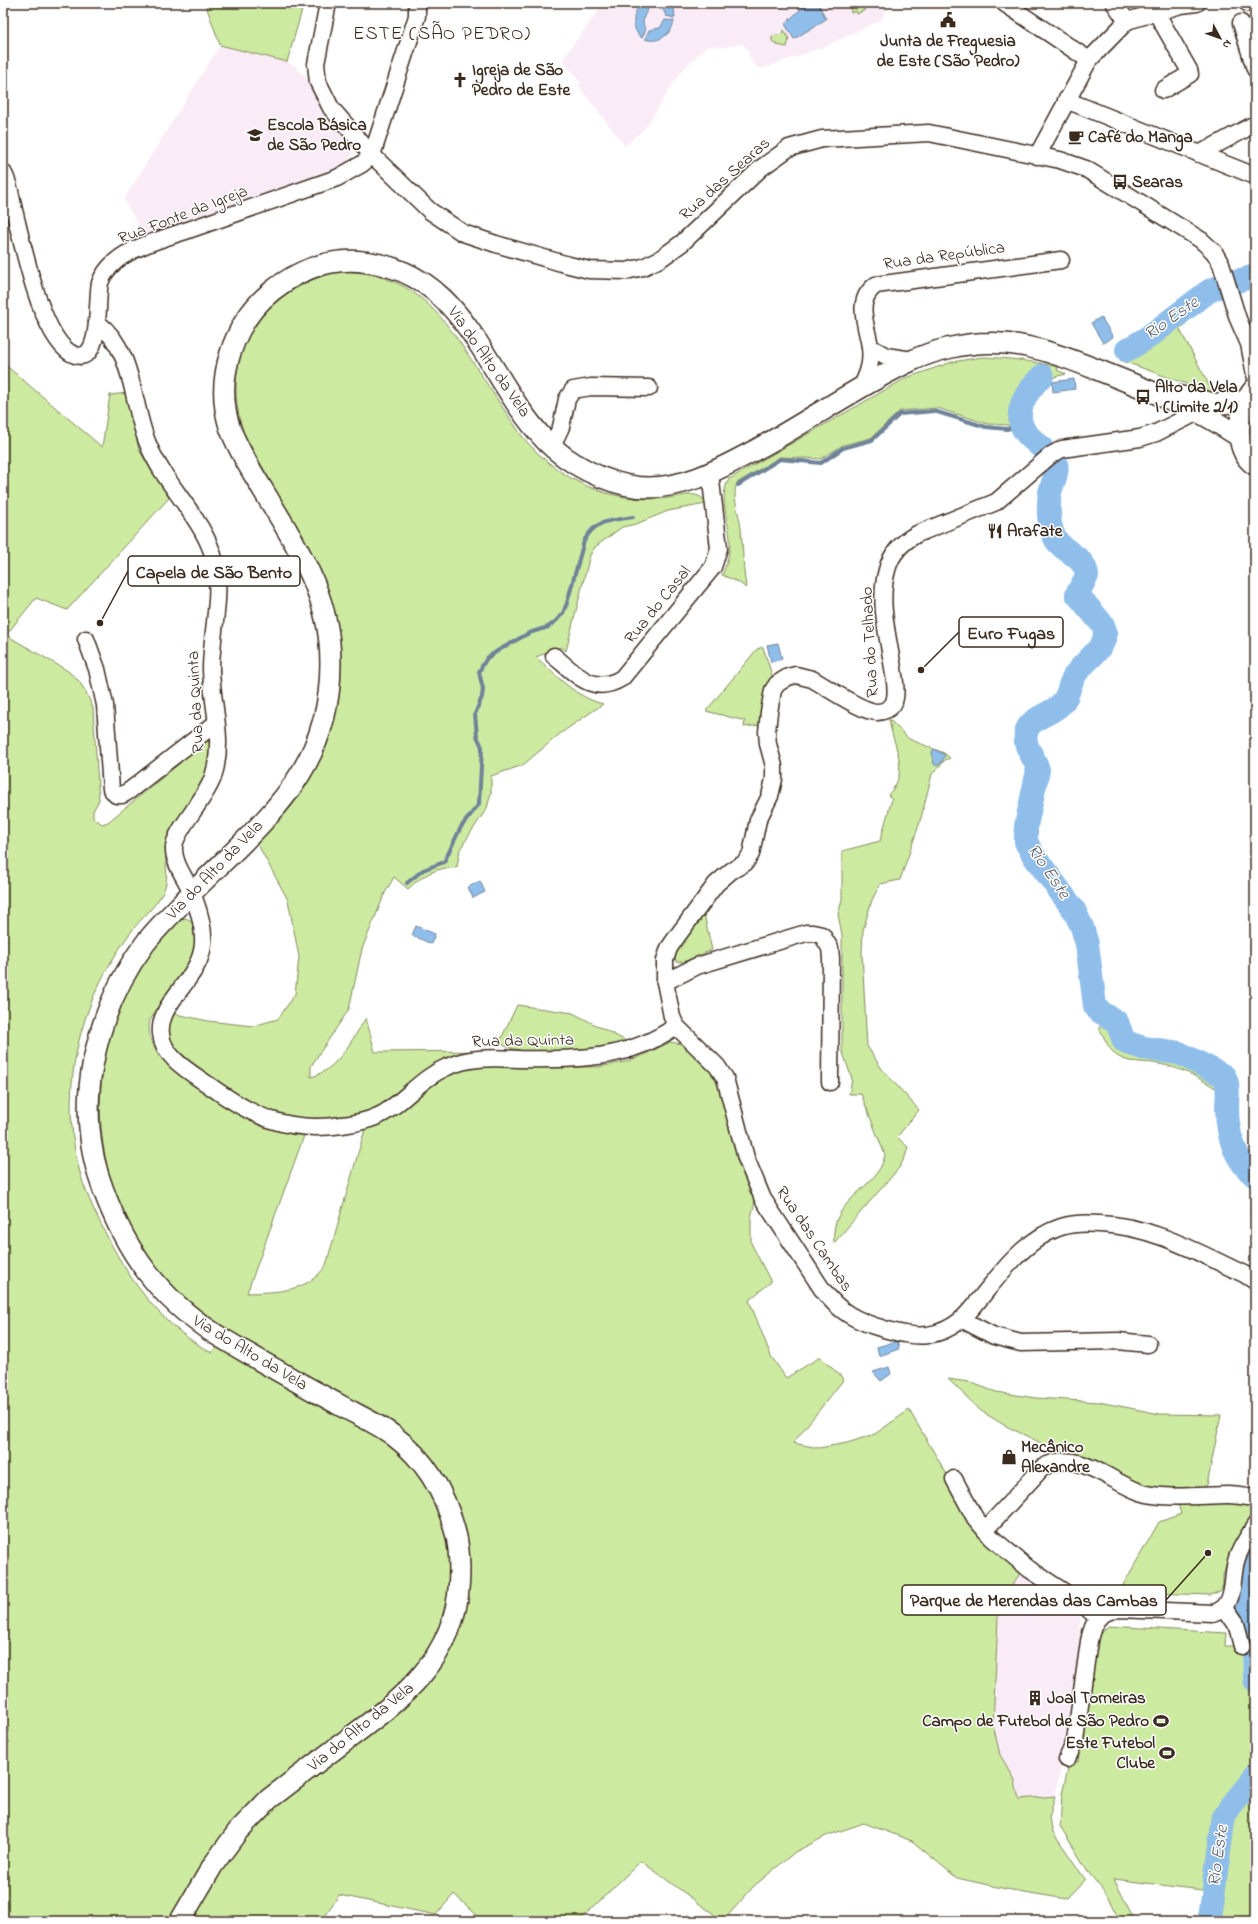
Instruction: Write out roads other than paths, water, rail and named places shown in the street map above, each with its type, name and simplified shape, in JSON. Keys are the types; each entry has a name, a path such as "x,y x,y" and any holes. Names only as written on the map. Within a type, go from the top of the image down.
{"main road":[{"name":"Via do Alto da Vela","path":"180,1921 213,1864 238,1831 253,1815 269,1799 391,1706 422,1677 441,1649 455,1615 458,1597 460,1563 457,1537 450,1510 435,1479 406,1447 379,1427 248,1354 194,1321 149,1276 138,1261 116,1222 99,1180 89,1126 90,1084 96,1048 111,1004 132,964 154,934 192,892 251,834 289,793 311,758 328,701 331,669 330,641 327,618 319,593 288,532 245,460 227,419 224,400 226,369 235,337 251,314 270,292 287,281 306,270 338,261 380,264 412,276 440,295 465,322 524,413 546,441 569,459 602,477 637,486 666,486 710,474 773,440 860,389 881,369 937,352 986,343 1009,344 1037,349 1066,358 1165,396 1198,412 1240,437"},
{"path":"1198,412 1217,404 1251,394"},
{"path":"1251,394 1241,419 1240,437 1242,446 1254,470"},
{"path":"1165,396 1185,396 1217,404"}],"street":[{"name":"Rua das Searas","path":"328,3 316,64 318,82 331,108 372,155 430,211 463,232 515,250 589,270 626,271 643,267 660,259 682,243 772,158 789,148 805,142 822,139 929,133 1060,160 1086,169 1201,240 1214,252 1221,264 1238,319 1253,341 1255,376"},
{"path":"372,155 417,16 417,3"},
{"path":"1004,3 1089,60"},
{"path":"1114,3 1127,21"},
{"path":"1036,156 1089,60 1127,21 1181,5 1197,3"},
{"path":"1248,3 1255,4"},
{"path":"1156,12 1190,74 1163,90"},
{"path":"1241,23 1255,69"},
{"path":"1066,100 1255,176"},
{"path":"1199,154 1255,124"},
{"name":"Rua Fonte da Igreja","path":"3,172 9,188 32,278 44,314 52,331 74,355 80,356 87,353 91,348 97,322 100,284 110,267 120,258 160,240 337,178 362,164 372,155"},
{"name":"Rua da República","path":"881,369 870,347 862,313 866,295 876,284 1061,260"},
{"name":"Rua da Quinta","path":"97,322 108,330 121,352 131,376 135,398 150,449 163,474 209,541 214,554 217,573 211,669 216,723 220,739 218,762 212,781 203,799 184,826 174,845 178,865 192,892 202,926 202,955 195,971 170,1005 160,1028 164,1047 173,1058 232,1102 258,1116 284,1125 309,1128 329,1127 366,1121 388,1110 412,1090 440,1070 470,1059 488,1057 583,1058 605,1055 627,1051 646,1044 676,1026"},
{"path":"552,446 561,428 567,399 573,390 591,387 650,388"},
{"name":"Rua do Telhado","path":"676,1026 672,1017 664,982 665,960 669,948 716,884 731,871 745,863 751,854 758,820 770,796 774,779 774,766 768,744 767,732 770,701 777,684 788,677 804,676 872,712 886,710 894,703 896,697 884,603 887,570 896,551 910,538 917,534 996,502 1056,452 1070,448 1140,438 1156,433 1198,412"},
{"name":"Rua do Casal","path":"554,656 590,684 607,685 622,678 713,567 719,548 710,474"},
{"path":"86,639 97,669 105,705 111,790 116,795 122,795 129,791 216,723"},
{"path":"664,982 697,966 806,934 813,933 822,936 830,948 831,958 830,1082"},
{"name":"Rua das Cambas","path":"676,1026 717,1066 725,1078 730,1091 746,1158 763,1199 832,1303 843,1312 876,1327 914,1335 928,1335 941,1331 963,1320 1020,1253 1047,1233 1073,1224 1109,1224 1153,1233 1237,1271 1255,1281"},
{"path":"963,1320 994,1336 1021,1343 1118,1341 1148,1344"},
{"path":"985,1530 1042,1468 1050,1463 1061,1460 1072,1462 1106,1474 1130,1488 1155,1495 1230,1495 1255,1498"},
{"path":"954,1479 975,1518 985,1530 1030,1569 1081,1603 1098,1618"},
{"path":"1067,1759 1075,1741 1089,1641 1092,1628 1098,1618 1107,1611 1118,1609 1213,1613 1225,1608 1232,1593 1233,1568 1237,1556 1255,1525"},
{"path":"1225,1608 1236,1624 1242,1646"}],"water":[{"path":"643,3 648,10 643,20 646,29 642,38 638,35 634,26 634,20 636,11"},
{"path":"646,3 671,3 674,9 675,18 666,16 662,7 656,6 650,8"},
{"path":"807,3 818,3 826,19 794,39 785,24"},
{"path":"665,20 674,21 673,26 664,37 655,40 645,39 649,30 660,28"},
{"path":"1101,317 1113,337 1103,343 1091,323"},
{"path":"1074,379 1075,389 1053,392 1052,382"},
{"path":"778,643 782,659 771,662 767,645"},
{"path":"934,749 945,755 942,762 937,766 934,764 932,752"},
{"path":"480,881 485,892 473,898 468,887"},
{"path":"416,926 435,934 431,944 412,935"},
{"path":"897,1341 899,1349 879,1356 877,1347"},
{"path":"889,1367 891,1374 881,1381 873,1372"}],"waterway":[{"name":"Rio Este","path":"1237,281 1255,276"},
{"name":"Rio Este","path":"1127,350 1147,338 1209,291 1216,288"},
{"name":"Rio Este","path":"1041,447 1023,429 1020,419 1020,412 1024,398 1042,376"},
{"path":"738,485 780,459 821,463 843,448 872,440 900,414 934,411 986,427 1007,429 1021,424"},
{"name":"Rio Este","path":"1055,460 1057,469 1050,493 1049,504 1049,515 1052,531 1057,542 1078,559 1086,569 1087,576 1077,594 1103,625 1105,632 1101,646 1079,669 1063,702 1033,722 1027,730 1027,746 1038,770 1026,826 1026,842 1034,856 1074,910 1082,927 1087,944 1095,1006 1099,1011 1117,1022 1124,1041 1143,1048 1179,1053 1224,1076 1228,1087 1227,1117 1230,1136 1237,1154 1255,1176"},
{"path":"407,883 423,870 444,862 461,827 479,804 482,747 477,736 475,714 482,697 483,689 479,672 482,666 487,658 499,650 529,633 548,627 556,621 563,613 567,603 584,541 589,534 593,529 604,522 633,517"},
{"name":"Rio Este","path":"1255,1557 1246,1595 1254,1645 1255,1680"},
{"name":"Rio Este","path":"1211,1921 1210,1918 1224,1815 1255,1777"}],"place":[{"name":"Junta de Freguesia de Este (São Pedro)","path":"948,20"},
{"name":"Igreja de São Pedro de Este","path":"460,80"},
{"name":"Escola Básica de São Pedro","path":"255,135"},
{"name":"Café do Manga","path":"1076,137"},
{"name":"Searas","path":"1120,182"},
{"name":"Alto da Vela I (Limite 2/1)","path":"1143,397"},
{"name":"Arafate","path":"995,531"},
{"name":"Capela de São Bento","path":"100,623"},
{"name":"Euro Fugas","path":"921,670"},
{"name":"Mecânico Alexandre","path":"1009,1457"},
{"name":"Parque de Merendas das Cambas","path":"1208,1553"},
{"name":"Joal Torneiras","path":"1035,1698"},
{"name":"Campo de Futebol de São Pedro","path":"1161,1721"},
{"name":"Este Futebol Clube","path":"1167,1753"}],"district":[{"name":"ESTE (SÃO PEDRO)","path":"442,34"}]}
